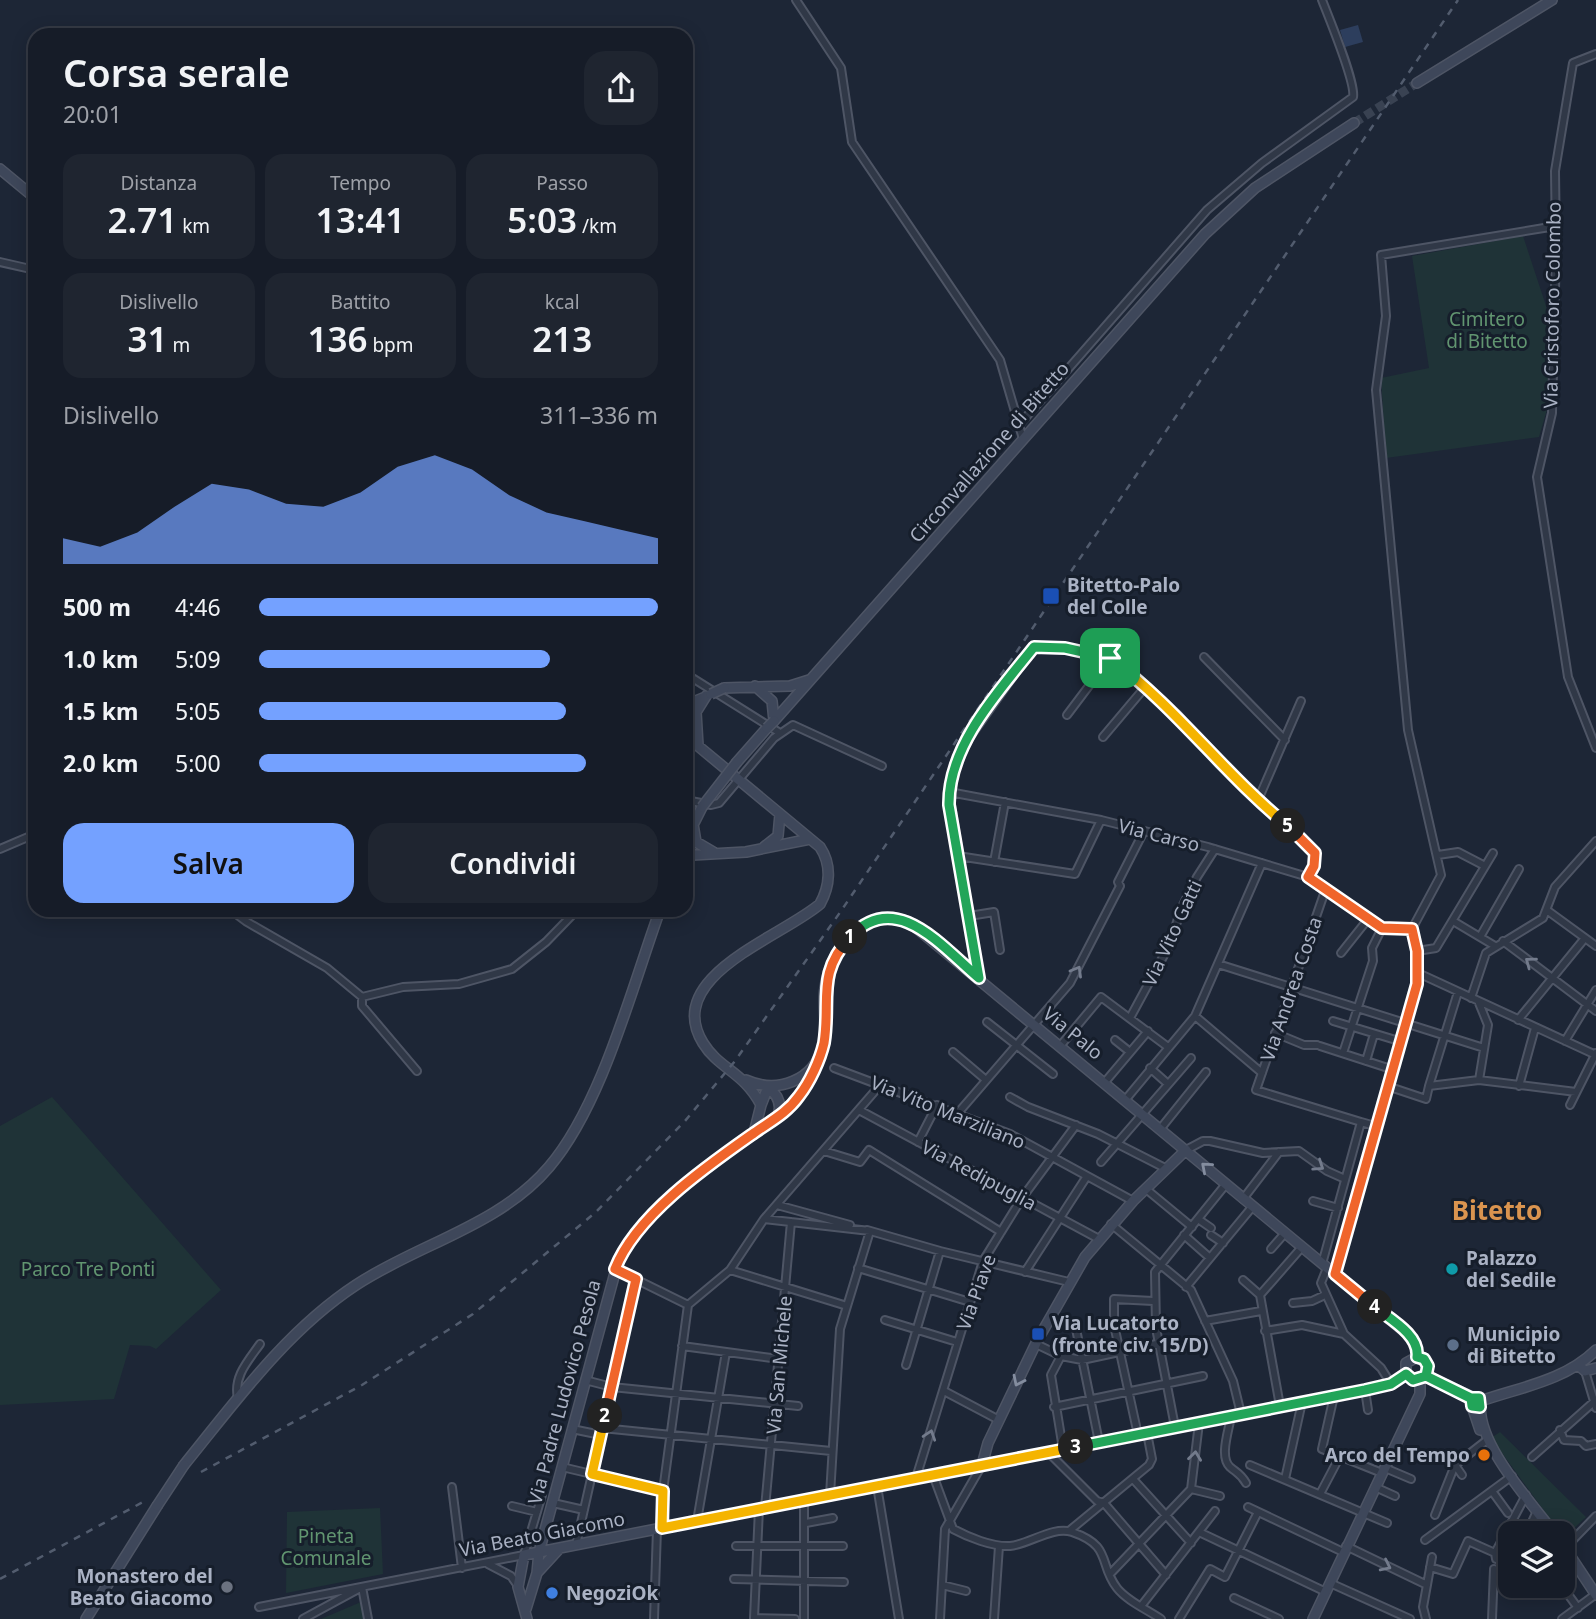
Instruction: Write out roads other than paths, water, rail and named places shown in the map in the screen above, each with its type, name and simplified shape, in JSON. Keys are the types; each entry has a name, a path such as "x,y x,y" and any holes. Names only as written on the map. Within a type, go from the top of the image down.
{"street":[{"path":"796,0 810,17 841,68 852,142 1000,360 1023,439"},
{"path":"1020,424 1207,210 1262,163 1349,102 1354,93 1322,0"},
{"path":"1417,83 1552,0"},
{"name":"Via Cristoforo Colombo","path":"1596,54 1573,63 1555,171 1552,413 1539,463 1538,491 1568,677 1596,748"},
{"name":"Circonvallazione di Bitetto","path":"693,824 702,807 737,762 1226,213 1279,171 1354,123"},
{"path":"0,169 28,192"},
{"path":"1391,1384 1381,1368 1344,1335 1321,1283 1375,1126 1418,973 1412,929 1439,884 1438,855 1408,730 1376,390 1386,316 1381,255 1556,226"},
{"path":"0,262 28,268"},
{"path":"979,978 949,792 960,751 1034,647 1065,648 1110,658 1146,686 1178,715 1219,764 1303,838 1315,853 1314,866 1308,877"},
{"path":"1204,657 1284,740"},
{"path":"1067,715 1110,658"},
{"path":"693,678 780,733"},
{"path":"693,702 724,688 790,686 810,679"},
{"path":"755,686 772,701 770,725"},
{"path":"1103,737 1146,686"},
{"path":"693,709 708,695"},
{"path":"1258,800 1301,701"},
{"path":"698,745 695,723 699,705"},
{"path":"693,801 719,803 788,727 799,727 882,766"},
{"path":"693,741 820,848 828,864 826,889 820,904 719,970 704,985 696,1003 695,1022 707,1049 746,1080 761,1105"},
{"path":"949,792 1101,820"},
{"path":"994,862 1005,802"},
{"path":"778,836 780,814"},
{"name":"Via Carso","path":"958,856 1075,874 1101,820 1143,833 1215,849 1308,877 1382,928"},
{"path":"693,824 696,842 715,853"},
{"path":"760,849 778,836 797,828"},
{"path":"793,840 797,828"},
{"path":"958,1113 1070,983 1143,833"},
{"path":"0,849 28,837"},
{"path":"693,855 760,849 793,840 810,839"},
{"path":"1471,998 1486,953 1543,918 1548,911 1555,887 1596,841"},
{"name":"Via Vito Gatti","path":"1130,1018 1170,944 1181,909 1197,877 1215,849"},
{"path":"1438,855 1458,852 1485,866"},
{"path":"1417,951 1436,948 1493,853"},
{"path":"1126,1098 1195,1016 1262,863"},
{"path":"1480,937 1519,869"},
{"name":"Via Andrea Costa","path":"1326,888 1256,1090 1361,1122"},
{"path":"1548,911 1596,946"},
{"path":"969,916 994,912 1000,950"},
{"path":"240,917 327,968 362,997"},
{"path":"362,997 402,987 459,984 512,969 570,917"},
{"path":"86,1619 184,1465 238,1398 306,1322 331,1301 400,1260 489,1215 530,1187 549,1168 573,1133 592,1093 657,917"},
{"name":"Via Palo","path":"777,1119 801,1093 823,1045 827,975 842,945 862,926 874,920 898,918 918,928 1411,1337 1416,1344 1417,1357"},
{"path":"1341,953 1368,919"},
{"path":"1453,921 1495,946"},
{"path":"1343,1053 1373,961 1372,948 1382,928 1412,929"},
{"path":"1518,1020 1585,938"},
{"path":"1503,942 1596,1011"},
{"path":"1218,964 1484,1048"},
{"path":"1418,973 1596,1055 1570,1105"},
{"path":"1565,1041 1596,990"},
{"path":"1387,1086 1426,1099 1458,992"},
{"path":"1061,1045 1101,996 1168,1046"},
{"path":"362,997 362,1006 417,1071"},
{"path":"1479,1003 1488,1025 1479,1080"},
{"path":"1195,1016 1262,1073"},
{"path":"1333,1021 1399,1041"},
{"path":"988,1022 1053,1074"},
{"path":"1519,1086 1535,1028"},
{"path":"1105,1082 1148,1031"},
{"path":"1275,1033 1304,1045 1318,1045 1391,1069"},
{"path":"1366,1061 1374,1034"},
{"path":"1115,1041 1130,1052"},
{"path":"953,1052 986,1080"},
{"path":"1101,1162 1191,1058"},
{"path":"768,1087 798,1080 816,1062"},
{"name":"Via Vito Marziliano","path":"834,1068 1010,1135 1133,1201"},
{"path":"1150,1068 1168,1084"},
{"path":"1161,1128 1206,1072"},
{"path":"746,1080 768,1087 776,1094 780,1104 777,1119"},
{"path":"1429,1086 1479,1080 1576,1092"},
{"path":"654,1619 663,1491 688,1305 730,1270 764,1219 881,1084"},
{"path":"754,1133 768,1087"},
{"path":"1010,1097 1117,1143 1167,1169"},
{"path":"918,1142 937,1105"},
{"name":"Via Redipuglia","path":"859,1111 1099,1239"},
{"name":"Via Padre Ludovico Pesola","path":"526,1615 537,1573 539,1552 585,1380 615,1269 624,1250 649,1216 754,1133 777,1119"},
{"path":"1328,1268 1338,1208 1361,1122 1375,1126"},
{"name":"Via Piave","path":"916,1478 983,1261 1022,1198 1076,1125"},
{"path":"940,1619 948,1521 976,1480 999,1420 1069,1282 1111,1224 1186,1150 1210,1141 1263,1153 1299,1151 1327,1171 1345,1179"},
{"path":"824,1151 860,1162 869,1150 1001,1232"},
{"path":"1243,1199 1281,1151"},
{"path":"1025,1272 1087,1176"},
{"path":"1175,1427 1159,1344 1153,1301 1154,1278 1160,1264 1226,1184"},
{"path":"1146,1189 1192,1227"},
{"path":"1313,1201 1338,1208"},
{"path":"777,1205 940,1251 1069,1282"},
{"path":"1186,1287 1253,1206"},
{"path":"764,1219 870,1231"},
{"path":"1198,1219 1223,1244"},
{"name":"Via San Michele","path":"754,1618 758,1545 772,1447 791,1222"},
{"path":"1111,1224 1191,1290 1233,1381 1236,1415 1225,1456 1228,1466 1241,1473 1246,1483"},
{"path":"830,1495 840,1329 870,1231"},
{"path":"1271,1249 1285,1233"},
{"path":"1184,1235 1210,1258"},
{"path":"1280,1406 1261,1311 1261,1295 1302,1247"},
{"path":"906,1364 940,1251"},
{"path":"859,1268 970,1302"},
{"path":"615,1269 688,1305"},
{"path":"730,1270 847,1306"},
{"path":"576,1545 636,1279"},
{"path":"1243,1280 1261,1295"},
{"path":"1293,1303 1312,1301 1325,1295"},
{"path":"1069,1531 1133,1479 1152,1459 1129,1391 1114,1325 1114,1299 1153,1301"},
{"path":"1205,1321 1261,1311"},
{"path":"885,1320 957,1342"},
{"path":"1075,1324 1099,1442"},
{"path":"1265,1331 1302,1325 1344,1335"},
{"path":"1036,1344 1061,1356 1082,1360 1175,1340"},
{"path":"238,1398 236,1387 240,1374 260,1343"},
{"path":"682,1346 779,1359"},
{"path":"1582,1369 1596,1350"},
{"path":"697,1521 726,1352"},
{"path":"1061,1356 1051,1371 1054,1407 1063,1449"},
{"path":"1313,1619 1420,1394 1423,1378 1426,1362 1417,1357 1406,1363 1406,1374 1413,1380 1423,1378 1476,1403 1582,1369 1596,1368"},
{"path":"1532,1457 1560,1430 1595,1403 1582,1369"},
{"name":"Via Beato Giacomo","path":"259,1607 1365,1390 1391,1384 1406,1374"},
{"path":"1054,1407 1203,1376"},
{"path":"585,1380 612,1387 798,1406"},
{"path":"1365,1390 1368,1410"},
{"path":"944,1391 999,1420"},
{"path":"1334,1396 1322,1449 1411,1479"},
{"path":"1285,1479 1302,1402"},
{"path":"1476,1403 1479,1429 1545,1521"},
{"path":"1110,1574 1191,1489 1199,1423"},
{"path":"572,1429 831,1451"},
{"path":"1560,1430 1564,1440 1581,1441 1586,1446 1596,1444"},
{"path":"1435,1515 1455,1465 1487,1440"},
{"path":"1048,1452 1097,1501 1104,1503 1166,1575"},
{"path":"1320,1494 1340,1456"},
{"path":"1250,1465 1387,1523"},
{"path":"1455,1465 1462,1475"},
{"path":"562,1467 663,1491"},
{"path":"933,1475 953,1529 999,1546 1012,1546 1060,1531 1069,1531 1100,1549 1122,1594 1161,1619"},
{"path":"1424,1541 1512,1476"},
{"path":"1133,1479 1191,1543"},
{"path":"877,1486 899,1619"},
{"path":"452,1487 462,1567"},
{"path":"1375,1487 1395,1496"},
{"path":"1191,1489 1220,1496"},
{"path":"1492,1490 1510,1517"},
{"path":"518,1587 524,1555 542,1495"},
{"path":"1495,1556 1510,1517 1526,1496"},
{"path":"804,1500 804,1619"},
{"path":"553,1503 584,1510"},
{"path":"512,1506 537,1512"},
{"path":"1248,1507 1427,1585"},
{"path":"1142,1605 1215,1511"},
{"path":"1532,1521 1537,1511"},
{"path":"1179,1619 1210,1569 1225,1577 1258,1512"},
{"path":"1575,1537 1596,1517"},
{"path":"806,1523 833,1518"},
{"path":"1199,1532 1297,1577 1410,1619"},
{"path":"1430,1567 1453,1574 1468,1541 1498,1557"},
{"path":"736,1546 843,1546"},
{"path":"994,1619 999,1546"},
{"path":"537,1573 560,1548"},
{"path":"1426,1619 1423,1607 1432,1557"},
{"path":"487,1563 511,1576 518,1587 526,1615"},
{"path":"1562,1619 1595,1591 1575,1563"},
{"path":"1492,1619 1494,1569"},
{"path":"734,1579 844,1582"},
{"path":"942,1585 966,1591"},
{"path":"303,1619 362,1587 368,1619"},
{"path":"1234,1598 1279,1619"},
{"path":"1571,1598 1578,1608"},
{"path":"754,1618 795,1619"}],"water":[{"path":"1358,25 1363,42 1345,47 1340,30"}],"tunnel":[{"path":"1354,123 1417,83"}],"railway":[{"path":"201,1472 362,1385 473,1314 596,1212 685,1121 735,1061 841,911 1458,0"},
{"path":"0,1579 143,1502"}],"place":[{"name":"Bitetto-Palo del Colle","path":"1051,596"},
{"name":"Palazzo del Sedile","path":"1452,1269"},
{"name":"Via Lucatorto (fronte civ. 15/D)","path":"1038,1334"},
{"name":"Municipio di Bitetto","path":"1453,1345"},
{"name":"Arco del Tempo","path":"1484,1455"},
{"name":"Monastero del Beato Giacomo","path":"227,1587"},
{"name":"NegoziOk","path":"552,1593"}],"district":[{"name":"Bitetto","path":"1497,1210"}],"park label":[{"name":"Cimitero di Bitetto","path":"1487,330"},
{"name":"Parco Tre Ponti","path":"88,1269"},
{"name":"Pineta Comunale","path":"326,1547"}]}
